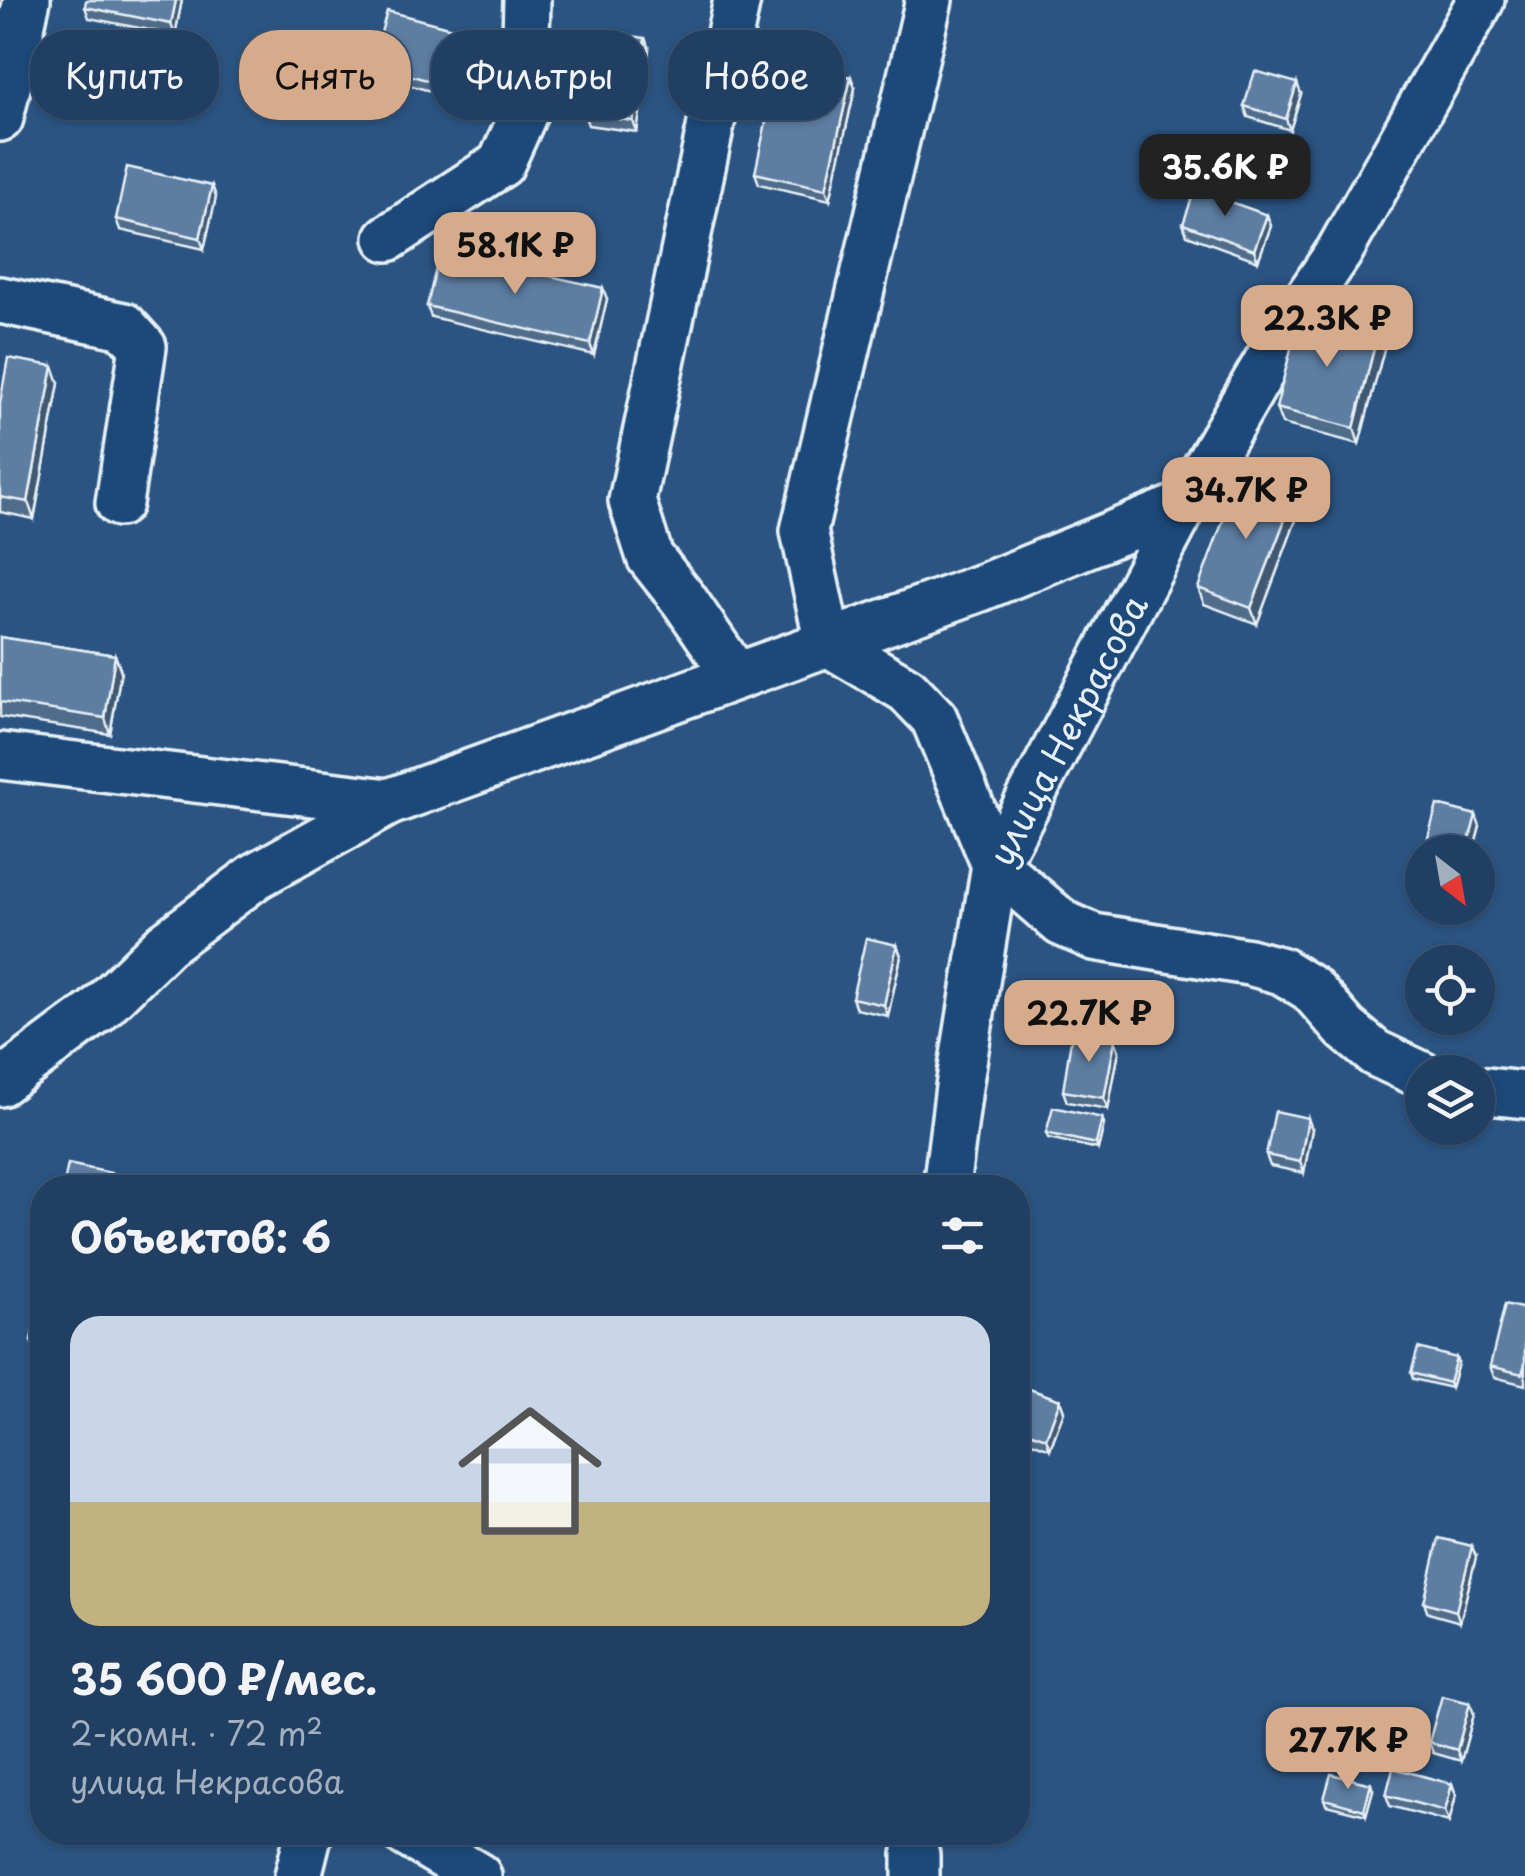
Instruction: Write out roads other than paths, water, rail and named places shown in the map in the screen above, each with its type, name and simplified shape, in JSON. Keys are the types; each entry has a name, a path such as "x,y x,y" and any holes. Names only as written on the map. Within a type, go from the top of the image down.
{"street":[{"path":"0,118 27,0"},
{"path":"388,238 501,164 524,113 527,0"},
{"path":"736,676 650,558 632,500 737,0"},
{"path":"929,0 804,531 828,643 908,690 934,718 995,865 1062,923 1094,937 1282,971 1312,988 1346,1029 1375,1052 1405,1067"},
{"name":"улица Некрасова","path":"948,1175 995,865 1184,505 1281,338 1340,252 1481,0"},
{"path":"0,300 124,326 144,347 120,503"},
{"path":"0,1083 97,1011 166,944 256,876 389,802 983,587 1184,505"},
{"path":"0,756 389,802"},
{"path":"1495,1092 1525,1095"},
{"path":"298,1876 306,1845"},
{"path":"426,1845 478,1876"}]}
